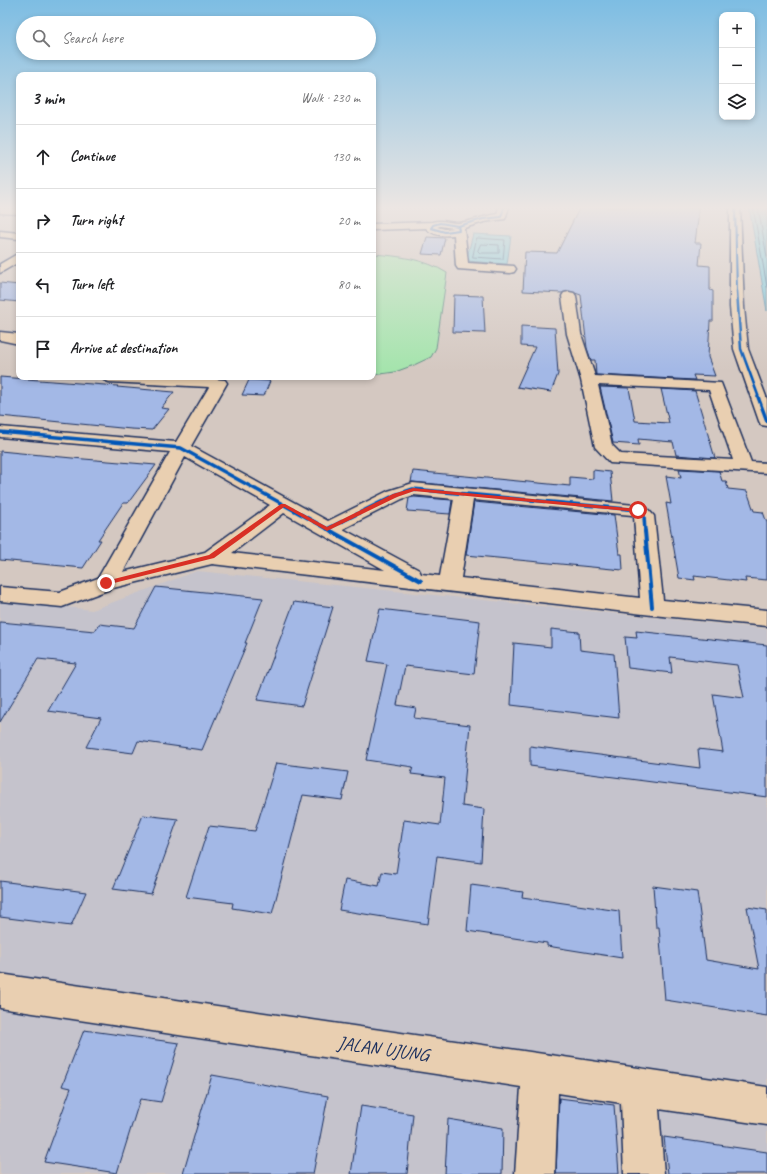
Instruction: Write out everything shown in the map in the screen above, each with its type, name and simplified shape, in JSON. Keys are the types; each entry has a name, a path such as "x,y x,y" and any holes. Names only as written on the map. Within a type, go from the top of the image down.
{"street":[{"path":"0,269 11,262"},
{"path":"462,262 462,266 510,269"},
{"path":"736,262 737,307 741,350 767,421"},
{"path":"0,275 13,276"},
{"path":"569,296 574,334 589,380 604,447 616,459 767,468"},
{"path":"0,336 16,338"},
{"path":"106,583 180,448 220,380"},
{"path":"589,380 715,386 744,467"},
{"path":"0,432 180,448 421,581"},
{"path":"327,529 395,495 413,489 638,510 644,516 652,607"},
{"path":"450,584 464,494"},
{"path":"212,557 283,505"},
{"path":"0,594 62,600 106,583 212,557 652,607 767,618"},
{"name":"JALAN UJUNG","path":"0,992 767,1106"},
{"path":"535,1174 540,1072"},
{"path":"639,1087 644,1174"}],"shaded area":[{"path":"197,571 767,629 767,1174 0,1174 0,599 92,610"}],"green space":[{"path":"376,262 423,262 447,273 436,348 431,357 395,372 376,375"}],"water":[{"path":"477,262 507,262 507,264"},
{"path":"758,262 767,262 767,311"}],"building":[{"path":"524,262 699,262 699,265 710,266 710,290 713,291 713,321 710,321 708,357 715,376 693,375 695,380 596,375 595,360 591,360 587,348 581,295 569,291 562,293 523,291"},
{"path":"0,283 16,285 16,302 0,300"},
{"path":"454,295 483,296 485,333 453,332"},
{"path":"521,326 555,328 558,374 551,392 517,387 535,347 521,346"},
{"path":"0,377 16,378 16,380 39,380 174,392 161,408 169,409 152,430 0,416"},
{"path":"249,380 270,381 264,396 242,395"},
{"path":"600,387 629,388 635,421 669,423 661,389 695,391 715,458 676,455 673,442 638,439 639,445 613,443"},
{"path":"0,451 156,465 128,503 123,503 98,540 101,540 83,568 0,560"},
{"path":"679,469 719,471 722,481 726,481 728,489 747,491 754,511 763,512 767,523 767,580 745,578 746,582 694,576 695,580 679,578 666,503 671,504 666,476 681,478"},
{"path":"593,470 610,472 613,501 411,482 413,471 570,486 570,477 593,479"},
{"path":"414,497 452,500 450,514 407,511 409,498"},
{"path":"474,502 614,515 619,554 622,554 623,570 466,555"},
{"path":"156,587 263,598 245,643 247,643 202,750 138,741 133,753 86,747 101,718 48,711 76,663 38,659 0,722 0,622 95,631 99,624 134,628"},
{"path":"294,602 333,607 302,706 257,700"},
{"path":"380,609 480,621 474,674 405,666 397,705 416,708 414,718 470,725 462,806 484,809 481,862 437,856 428,924 339,910 345,880 379,886 382,872 396,874 404,820 440,825 445,778 411,774 413,767 366,760 387,664 368,661"},
{"path":"551,629 579,632 580,650 614,654 619,718 511,705 514,643 551,647"},
{"path":"636,631 767,645 767,797 530,766 530,746 700,768 698,749 723,752 713,694 744,698 737,665 670,657 672,673 628,668 625,637 637,638"},
{"path":"276,763 348,772 342,800 303,795 272,914 232,908 233,903 186,897 209,826 255,831"},
{"path":"143,815 178,819 151,894 113,889"},
{"path":"0,881 86,892 71,926 0,917"},
{"path":"471,885 523,892 522,897 619,911 622,958 547,946 547,943 467,931"},
{"path":"653,886 697,892 706,960 759,969 747,907 767,910 767,1016 665,1000 659,927 656,927"},
{"path":"84,1030 179,1043 161,1102 140,1099 117,1173 44,1162 71,1088 62,1086"},
{"path":"212,1075 328,1096 313,1174 183,1174"},
{"path":"559,1098 614,1105 619,1174 556,1174"},
{"path":"361,1106 413,1114 407,1174 351,1174"},
{"path":"448,1119 503,1128 502,1174 445,1174"},
{"path":"664,1137 767,1152 767,1174 668,1174"}],"cycle path":[{"path":"736,262 737,307 741,349 767,421"},
{"path":"0,432 181,448 421,581"},
{"path":"327,529 395,495 413,489 638,510 644,516 652,607"}],"route":[{"path":"106,583 212,557 283,505 327,529 395,495 413,489 638,510"}]}
